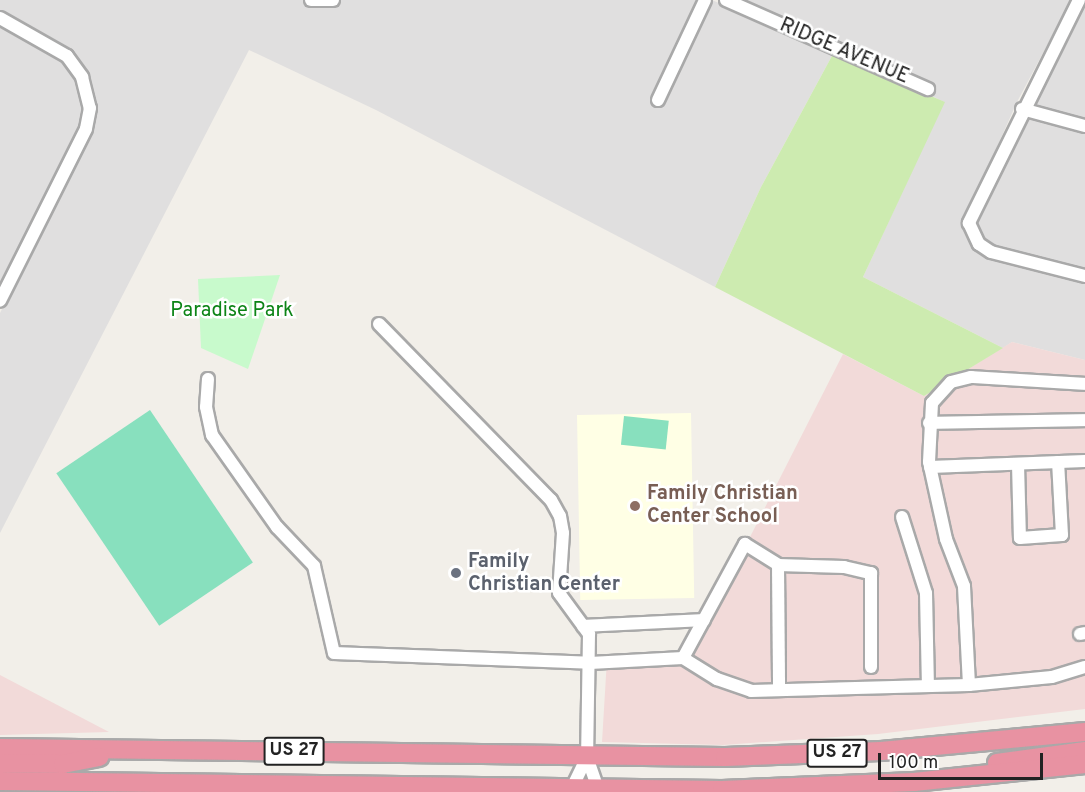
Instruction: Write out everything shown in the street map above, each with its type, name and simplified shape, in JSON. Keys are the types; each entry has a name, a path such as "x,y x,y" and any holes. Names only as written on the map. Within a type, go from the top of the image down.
{"highway":[{"name":"US 27","path":"0,748 587,757 870,752 1085,732"},
{"path":"0,763 63,764 139,749"},
{"path":"944,779 1009,760 1085,751"},
{"name":"US 27","path":"0,781 193,788 570,791 915,787 944,779 1085,764"}],"street":[{"path":"311,0 333,0"},
{"path":"658,100 705,0"},
{"name":"RIDGE AVENUE","path":"726,0 928,89"},
{"path":"1079,0 970,216 971,232 979,244 1004,258 1085,276"},
{"path":"0,18 67,56 82,77 90,108 86,129 0,301"},
{"path":"1022,109 1085,126"},
{"path":"379,324 551,500 563,533 559,593 589,634 587,757 599,791"},
{"path":"969,685 964,586 946,539 930,467 929,423 939,392 951,382 971,377 1085,384"},
{"path":"208,380 206,407 212,435 277,527 314,566 334,653 590,663 683,658 717,679 751,691 969,685 1052,677 1085,668"},
{"path":"929,423 1085,420"},
{"path":"930,467 1085,461"},
{"path":"1018,464 1020,538 1062,535 1058,462"},
{"path":"902,518 926,593 928,686"},
{"path":"683,658 745,544 778,565 844,567 871,573 871,667"},
{"path":"778,565 779,690"},
{"path":"583,626 704,620"},
{"path":"570,791 587,757"}],"shaded area":[{"path":"0,0 697,0 650,102 661,108 712,0 833,54 761,187 715,287 376,110 249,50 0,533 0,313 92,132 96,108 93,90 81,62 56,40 0,11"},
{"path":"739,0 1071,0 1017,102 963,223 974,247 987,257 1085,282 1085,360 1012,342 1003,348 863,277 944,102 932,96 936,86"},
{"path":"1085,2 1085,120 1031,106"},
{"path":"0,24 63,59 77,78 83,107 80,127 0,289"},
{"path":"1026,116 1085,132 1085,270 994,247 984,240 975,223"},
{"path":"1012,342 1085,360 1085,709 878,734 723,745 602,742 607,659 682,659 750,537 843,354 924,396"},
{"name":"Family Christian Center School","path":"691,413 694,598 580,600 577,415"},
{"path":"0,675 109,732 0,735"}],"green space":[{"path":"833,54 945,102 863,277 1003,348 924,396 715,287 761,187"},
{"name":"Paradise Park","path":"280,275 248,369 201,348 198,279"},
{"path":"150,410 253,563 159,626 56,473"},
{"path":"624,416 669,421 666,450 621,445"}],"place":[{"name":"Family Christian Center School","path":"635,506"},
{"name":"Family Christian Center","path":"456,573"}]}
